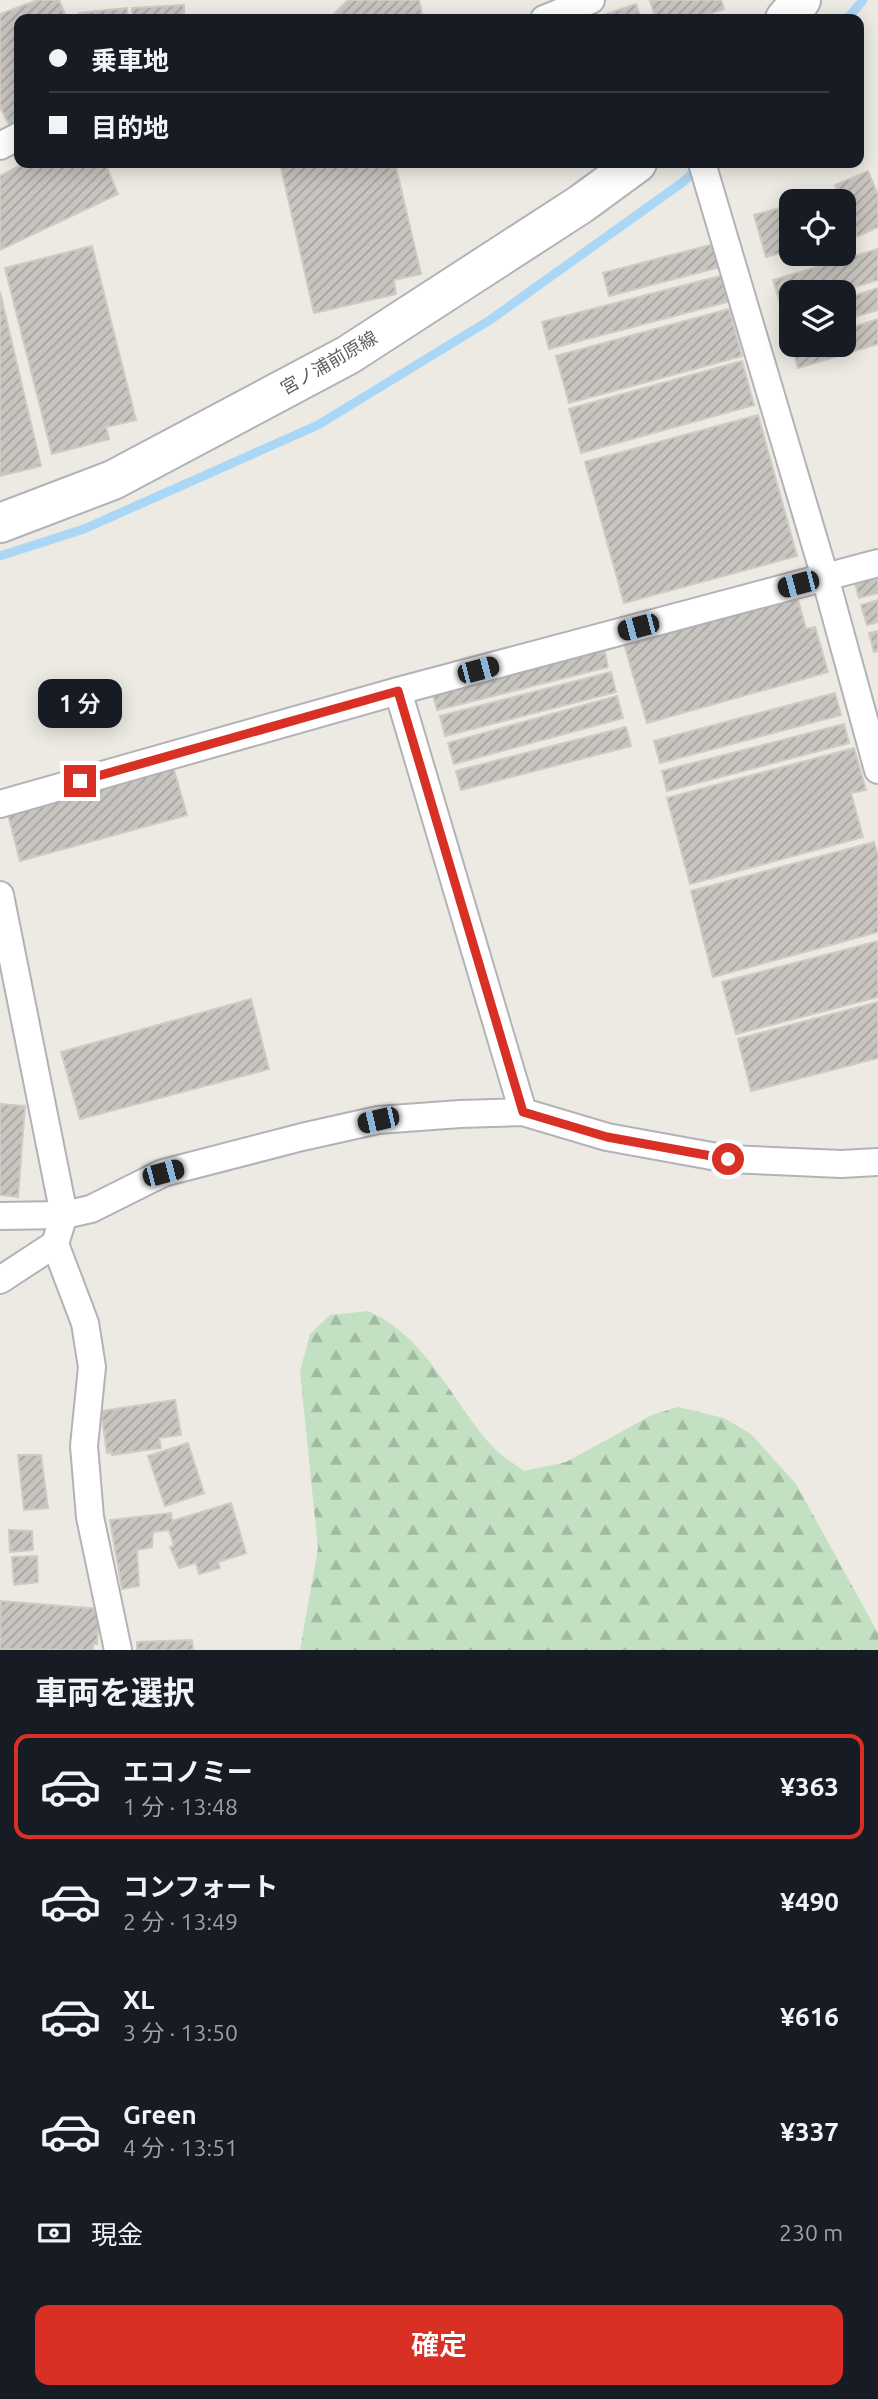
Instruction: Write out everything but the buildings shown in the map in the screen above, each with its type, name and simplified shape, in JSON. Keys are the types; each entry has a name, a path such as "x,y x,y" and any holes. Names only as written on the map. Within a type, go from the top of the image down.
{"main road":[{"path":"789,14 801,0"},
{"name":"宮ノ浦前原線","path":"0,523 113,480 348,355 581,204 630,168"}],"street":[{"path":"556,14 591,0"},
{"path":"703,168 825,577 878,770"},
{"path":"0,804 398,691 878,563"},
{"path":"398,691 523,1112"},
{"path":"0,895 64,1215 55,1244 85,1323 92,1367 84,1446 90,1517 118,1650"},
{"path":"0,1216 64,1215 91,1209 163,1173 378,1120 523,1112 607,1137 728,1159 841,1164 878,1162"},
{"path":"0,1280 55,1244"}],"green space":[{"path":"368,1311 407,1337 438,1372 494,1448 524,1471 566,1462 652,1415 678,1407 724,1418 751,1434 796,1484 878,1633 878,1650 300,1650 318,1548 300,1372 310,1334 330,1315"}],"waterway":[{"path":"851,14 863,0"},
{"path":"0,556 84,529 318,425 490,320 683,182 698,168"}],"route":[{"path":"80,781 398,691 523,1112 607,1137 728,1159"}]}
